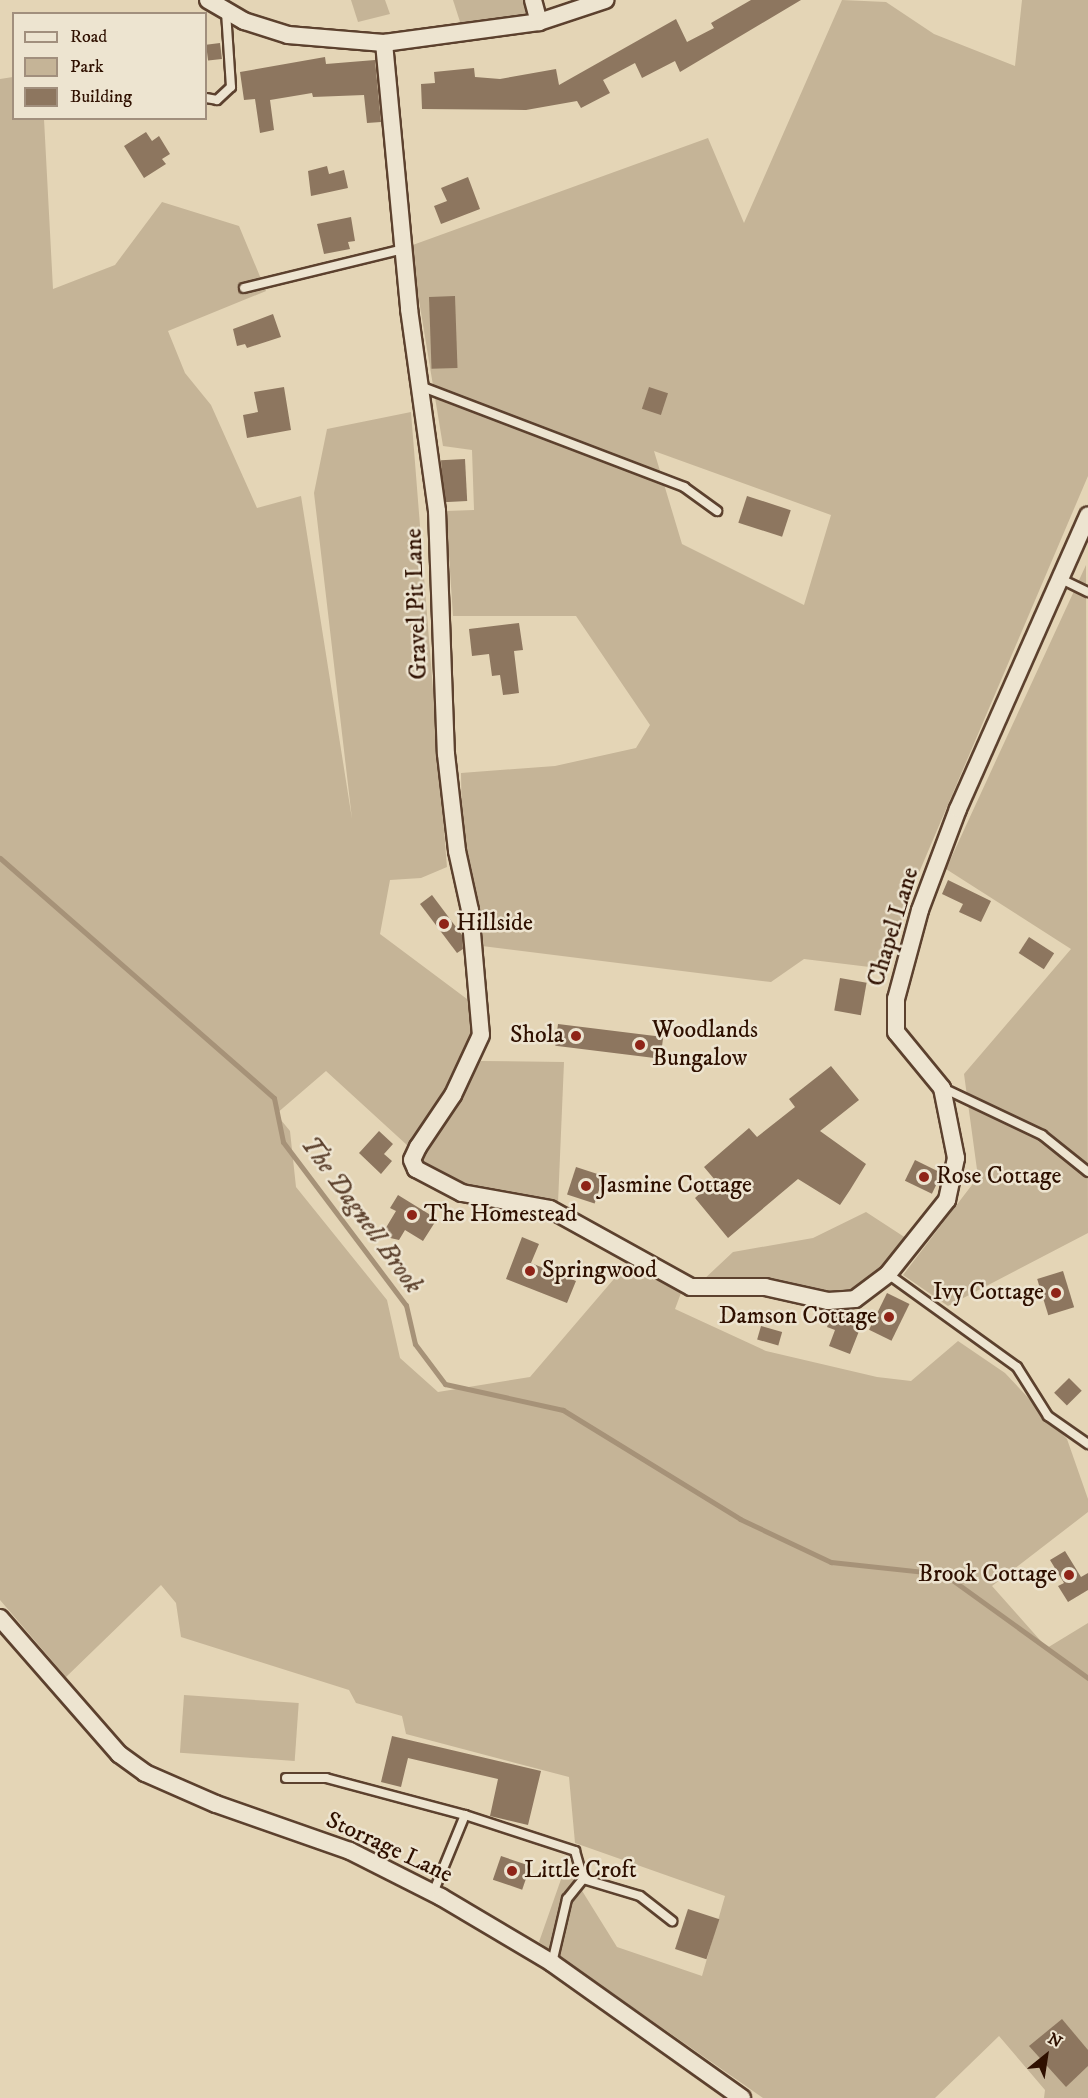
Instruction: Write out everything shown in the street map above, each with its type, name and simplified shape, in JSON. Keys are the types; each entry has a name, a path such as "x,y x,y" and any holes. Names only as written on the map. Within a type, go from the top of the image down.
{"street":[{"path":"208,0 226,10 288,35 384,43 539,22 605,0"},
{"path":"533,0 539,22"},
{"name":"Gravel Pit Lane","path":"384,43 419,386 437,511 446,754 457,851 474,945 481,1035 453,1095 418,1147"},
{"name":"Chapel Lane","path":"418,1147 412,1160 416,1169 462,1194 550,1209 691,1287 765,1287 828,1301 855,1299 888,1274 924,1234 952,1188 955,1134 942,1088 896,1032 896,999 920,910 958,809 1061,579 1082,548 1088,516"},
{"name":"Storrage Lane","path":"0,1618 119,1754 145,1773 216,1804 350,1851 433,1893 552,1963 742,2098"}],"lane":[{"path":"207,98 217,100 231,87 226,10"},
{"path":"244,288 404,249"},
{"path":"419,386 684,487 717,511"},
{"path":"1061,579 1088,592"},
{"path":"942,1088 1041,1136 1088,1172"},
{"path":"888,1274 1017,1367 1048,1416 1088,1444"},
{"path":"286,1778 326,1778 465,1815 575,1851 583,1879"},
{"path":"433,1893 465,1815"},
{"path":"583,1879 640,1896 672,1921"},
{"path":"552,1963 567,1899 583,1879"}],"green space":[{"path":"351,0 385,0 390,14 358,22"},
{"path":"453,0 526,0 533,18 462,28"},
{"path":"842,0 886,2 934,34 1015,66 1022,0 1088,0 1088,476 912,889 886,969 804,959 771,982 482,946 462,834 461,773 555,766 636,748 650,725 576,616 453,616 446,511 474,510 472,450 443,446 410,246 708,138 744,223","holes":["654,451 831,515 804,605 682,544"]},
{"path":"12,77 12,120 44,120 53,289 115,265 162,202 239,226 266,291 168,331 185,373 211,405 257,508 301,496 352,819 314,493 327,429 411,412 447,867 421,878 390,880 380,934 475,1005 473,1031 467,1055 446,1093 408,1146 326,1071 276,1114 290,1131 296,1187 387,1300 400,1358 438,1392 530,1377 631,1259 681,1293 675,1309 766,1351 877,1377 911,1381 958,1341 1005,1373 1067,1439 1088,1499 1088,1512 992,1586 1047,1648 1088,1623 1088,2098 1044,2098 1045,2090 999,2036 935,2098 763,2098 539,1942 566,1865 617,1947 702,1976 725,1896 575,1843 569,1777 406,1734 402,1716 356,1703 349,1690 181,1637 176,1603 161,1585 66,1677 0,1600 0,79"},
{"path":"1086,565 1088,1233 948,1306 903,1275 978,1177 964,1074 1071,949 946,869"},
{"path":"481,1061 564,1062 558,1203 467,1189 425,1168 422,1149"},
{"path":"866,1212 909,1240 879,1277 858,1292 839,1296 749,1278 701,1282 733,1252 813,1238"},
{"path":"184,1695 299,1703 295,1761 180,1753"}],"building":[{"path":"751,0 801,0 680,72 675,61 642,78 635,63 603,80 610,93 581,108 577,101 526,110 422,109 421,84 435,83 434,72 474,68 475,77 500,79 556,69 559,85 676,19 687,42 714,28 711,23"},
{"path":"220,43 222,59 208,61 207,45"},
{"path":"325,57 326,64 375,60 381,122 367,123 364,95 313,97 312,93 270,100 274,130 260,133 255,99 244,100 240,72"},
{"path":"146,132 152,141 159,136 170,154 162,159 166,164 144,178 124,146"},
{"path":"327,166 329,174 344,170 348,188 311,196 308,171"},
{"path":"468,177 480,209 441,224 434,206 447,201 441,188"},
{"path":"351,217 355,241 348,242 350,249 324,254 317,224"},
{"path":"455,296 458,368 432,369 429,297"},
{"path":"273,314 281,337 247,348 245,344 237,346 233,329"},
{"path":"284,387 291,430 247,438 243,415 258,412 254,392"},
{"path":"649,387 668,393 661,415 642,409"},
{"path":"465,459 467,501 443,502 441,460"},
{"path":"747,496 791,510 782,537 738,523"},
{"path":"519,623 523,650 514,651 519,693 503,695 500,675 492,676 489,654 472,656 469,629"},
{"path":"948,880 991,901 981,922 959,912 963,904 942,894"},
{"name":"Hillside","path":"432,895 462,935 463,949 457,953 420,904"},
{"path":"1029,937 1054,953 1044,969 1019,953"},
{"path":"840,978 867,983 861,1015 834,1010"},
{"path":"558,1024 663,1037 661,1059 555,1046"},
{"path":"831,1066 859,1100 820,1131 866,1164 840,1205 798,1179 728,1238 695,1198 715,1180 704,1167 749,1128 757,1137 795,1107 789,1099"},
{"path":"379,1131 393,1144 384,1154 392,1161 381,1174 359,1153"},
{"name":"Rose Cottage","path":"915,1160 942,1173 932,1194 905,1181"},
{"name":"Jasmine Cottage","path":"576,1167 604,1176 595,1204 567,1195"},
{"name":"The Homestead","path":"398,1195 437,1219 423,1241 405,1230 399,1240 386,1237 384,1231 396,1211 390,1208"},
{"name":"Springwood","path":"522,1237 539,1244 531,1263 576,1281 567,1303 506,1279"},
{"name":"Ivy Cottage","path":"1063,1271 1074,1307 1048,1315 1037,1279"},
{"name":"Damson Cottage","path":"887,1293 909,1304 891,1341 869,1330"},
{"path":"833,1311 863,1321 850,1354 829,1346 835,1330 827,1327"},
{"path":"761,1326 782,1332 778,1346 757,1339"},
{"path":"1069,1378 1082,1391 1067,1406 1054,1393"},
{"name":"Brook Cottage","path":"1065,1551 1081,1577 1088,1573 1088,1590 1068,1602 1058,1586 1064,1583 1050,1560"},
{"path":"392,1736 541,1771 528,1825 490,1816 498,1779 408,1758 401,1787 381,1782"},
{"name":"Little Croft","path":"501,1856 530,1866 522,1890 493,1880"},
{"path":"688,1909 719,1919 706,1959 675,1949"},
{"path":"1062,2019 1088,2050 1088,2066 1066,2087 1029,2046"}],"waterway":[{"name":"The Dagnell Brook","path":"0,858 274,1098 283,1142 406,1305 415,1344 445,1384 563,1410 740,1519 831,1562 944,1574 1088,1678"}],"place":[{"name":"Hillside","path":"444,924"},
{"name":"Shola","path":"576,1036"},
{"name":"Woodlands Bungalow","path":"640,1045"},
{"name":"Rose Cottage","path":"924,1177"},
{"name":"Jasmine Cottage","path":"586,1186"},
{"name":"The Homestead","path":"412,1215"},
{"name":"Springwood","path":"530,1271"},
{"name":"Ivy Cottage","path":"1056,1293"},
{"name":"Damson Cottage","path":"889,1317"},
{"name":"Brook Cottage","path":"1069,1575"},
{"name":"Little Croft","path":"512,1871"}]}
